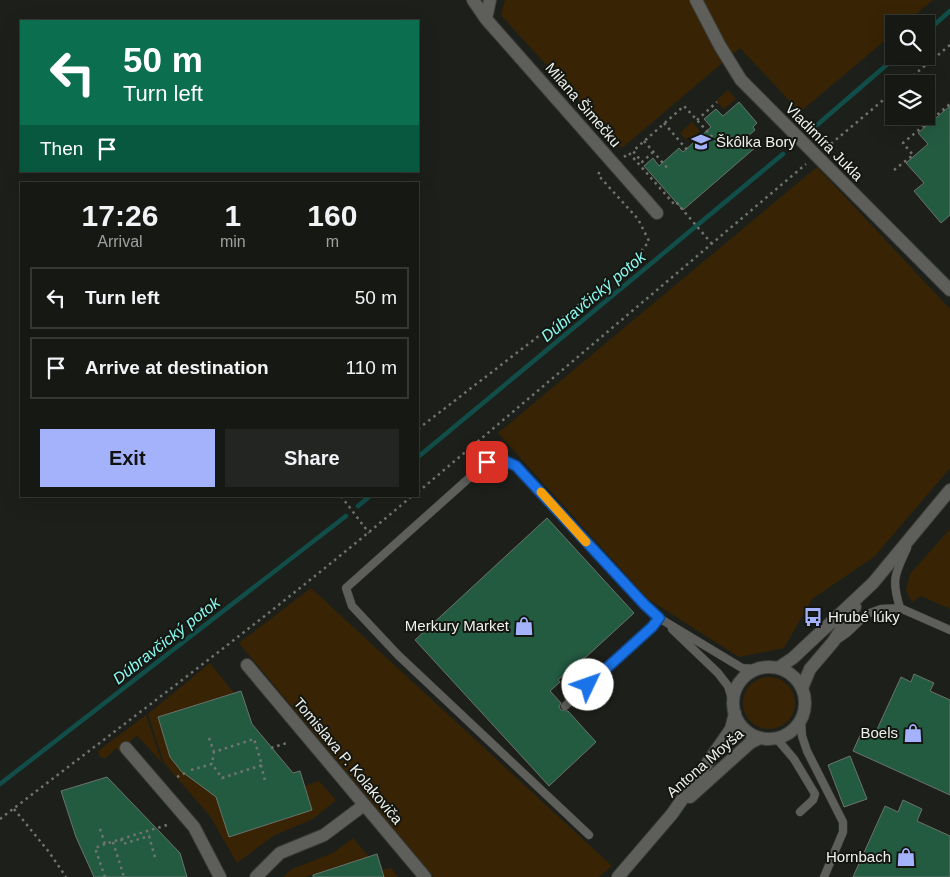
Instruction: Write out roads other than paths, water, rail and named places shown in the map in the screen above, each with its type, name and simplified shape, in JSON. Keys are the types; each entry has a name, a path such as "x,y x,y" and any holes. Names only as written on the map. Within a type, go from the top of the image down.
{"street":[{"name":"Milana Šimečku","path":"473,0 486,19 612,155 656,213"},
{"path":"486,19 490,0"},
{"name":"Vladimíra Jukla","path":"696,0 720,46 741,80 950,290"},
{"path":"938,507 950,490"},
{"path":"802,688 810,669 832,642 866,591 950,495"},
{"path":"778,668 793,658 866,591"},
{"name":"Tomislava P. Kolakoviča","path":"247,665 425,877"},
{"path":"768,667 778,668 792,675 802,688 805,704 801,720 790,733 777,738 760,738 744,729 734,707 734,695 740,682 751,672 768,667"},
{"name":"Antona Moyša","path":"618,877 672,814 731,729 734,707"},
{"name":"Antona Moyša","path":"672,814 733,757 750,743 760,738"},
{"path":"126,748 194,827 220,877"},
{"path":"256,877 280,853 324,835 364,805"}],"lane":[{"path":"589,835 398,655 352,606 346,588 487,462 503,460 516,466 644,604 718,673 728,686 734,707"},
{"path":"900,608 894,589 895,574 912,537"},
{"path":"832,642 847,633 867,614 881,609 900,608 950,630"},
{"path":"662,620 700,641 742,668 757,669"},
{"path":"565,706 662,620"},
{"path":"801,720 802,736 807,751 843,822 843,832 824,877"},
{"path":"777,738 794,759 815,794 813,800 800,812"}],"waterway":[{"name":"Dúbravčický potok","path":"935,24 950,11"},
{"name":"Dúbravčický potok","path":"817,125 887,65"},
{"name":"Dúbravčický potok","path":"419,456 783,154"},
{"name":"Dúbravčický potok","path":"358,506 369,497"},
{"name":"Dúbravčický potok","path":"0,784 346,516"}],"place":[{"name":"Škôlka Bory","path":"701,142"},
{"name":"Hrubé lúky","path":"813,617"},
{"name":"Merkury Market","path":"524,626"},
{"name":"Boels","path":"913,733"},
{"name":"Hornbach","path":"906,857"}]}
